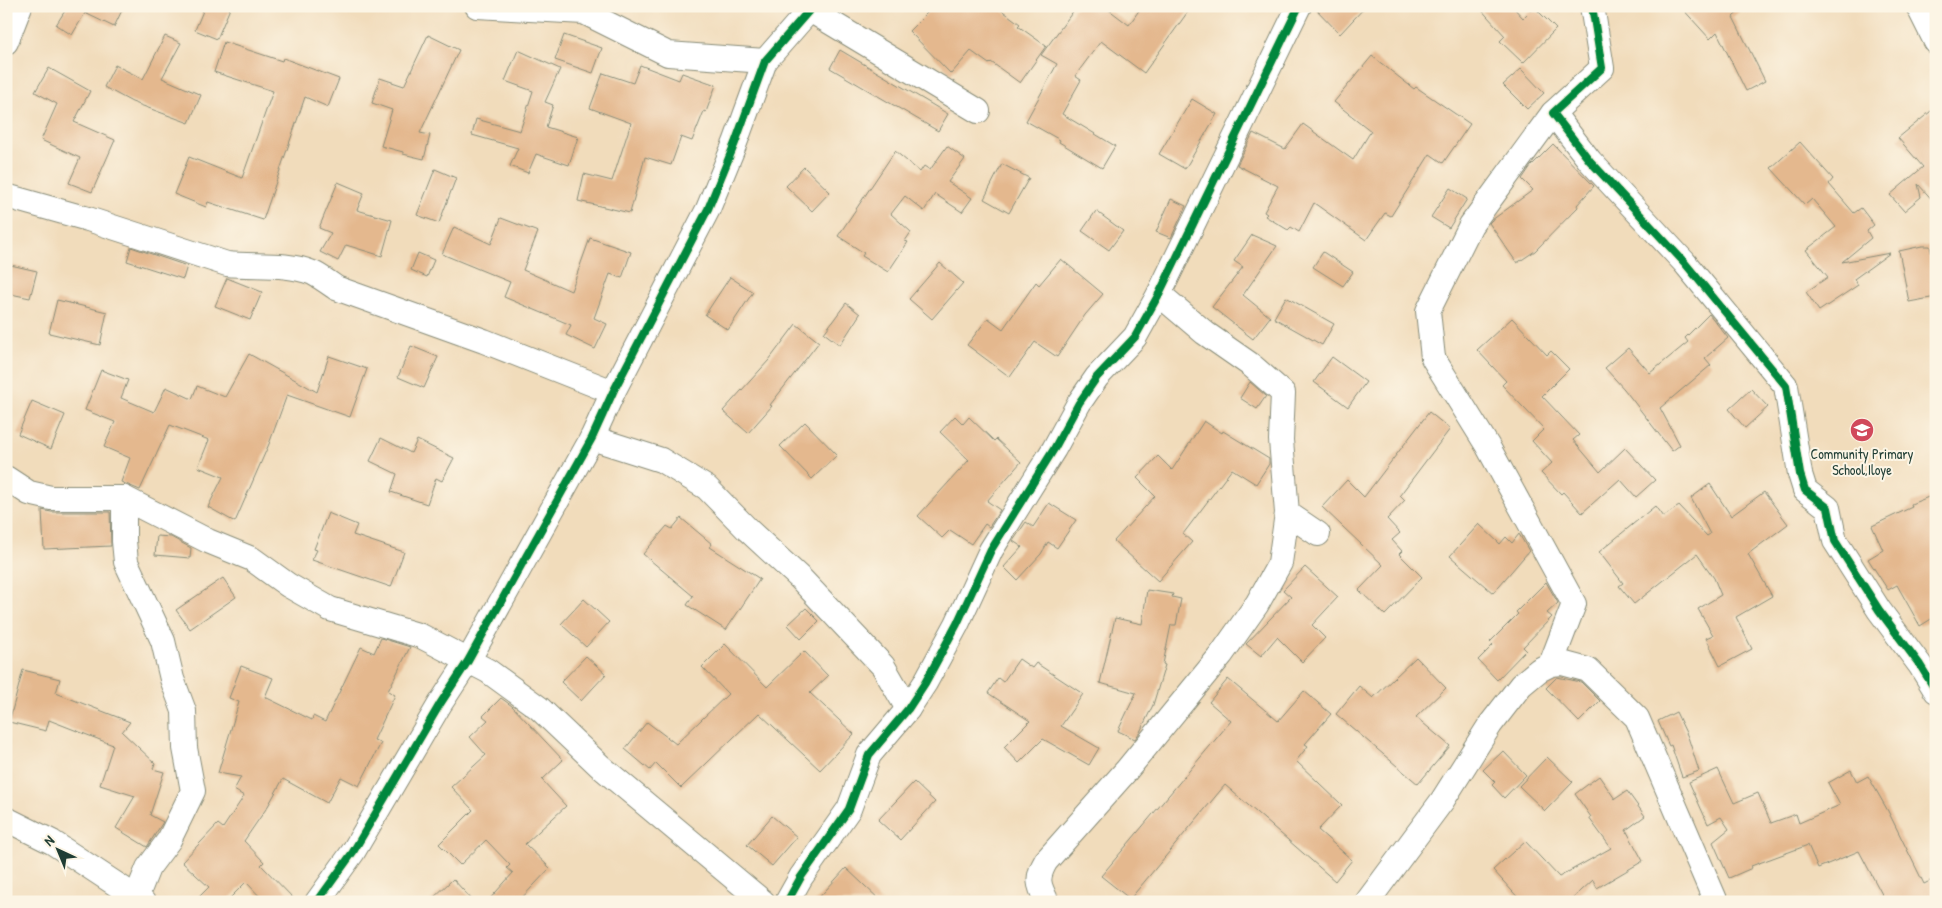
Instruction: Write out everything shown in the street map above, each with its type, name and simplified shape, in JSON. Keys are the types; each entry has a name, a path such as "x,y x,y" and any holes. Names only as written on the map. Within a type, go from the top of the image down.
{"street":[{"path":"6,42 20,6"},
{"path":"477,6 584,12 668,54 765,62"},
{"path":"787,902 801,877 849,808 869,755 908,709 925,683 957,624 991,550 1054,449 1079,403 1097,377 1135,337 1160,294 1299,6"},
{"path":"1551,664 1574,604 1487,445 1432,358 1428,311 1471,224 1553,113 1602,68 1592,6"},
{"path":"1918,6 1936,42"},
{"path":"317,902 353,852 440,704 468,661 592,438 613,392 708,209 765,62 811,8 978,111"},
{"path":"1553,113 1590,161 1684,262 1786,386 1800,474 1805,490 1828,508 1835,541 1879,610 1920,665 1936,691"},
{"path":"6,196 88,219 226,264 298,268 314,274 344,292 484,340 613,392"},
{"path":"1047,902 1041,890 1038,874 1046,861 1144,750 1222,655 1252,612 1280,563 1287,513 1281,440 1283,393 1251,365 1204,333 1160,294"},
{"path":"592,438 661,460 707,488 748,530 801,579 883,666 908,709"},
{"path":"6,478 29,493 51,498 124,498 208,541 252,559 288,585 330,609 422,636 488,671 539,708 600,766 763,902"},
{"path":"6,819 52,842 140,900 148,868 169,840 193,791 184,748 184,711 172,679 163,641 126,562 124,498"},
{"path":"1287,513 1318,534"},
{"path":"1367,902 1442,801 1490,725 1521,685 1539,670 1551,664 1562,663 1588,670 1637,718 1716,902"},
{"path":"883,666 925,683"}],"building":[{"path":"68,6 124,6 114,27 85,13 72,35 56,25"},
{"path":"205,6 231,6 217,39 195,30"},
{"path":"934,6 996,6 1020,24 1018,26 1046,46 1020,83 991,62 989,64 971,51 951,74 909,31"},
{"path":"1077,6 1104,6 1129,25 1142,6 1192,6 1144,73 1101,41 1075,76 1081,80 1062,114 1115,146 1102,168 1059,142 1060,140 1026,121 1057,64 1041,55"},
{"path":"1313,6 1366,6 1340,34"},
{"path":"1478,6 1512,6 1523,18 1534,7 1556,29 1523,63 1500,41 1505,36"},
{"path":"1680,6 1745,6 1733,17 1765,81 1746,91 1717,32 1710,39"},
{"path":"428,35 459,50 420,133 430,135 424,159 381,146 392,110 372,103 380,78 404,86"},
{"path":"564,35 602,48 593,73 555,60"},
{"path":"165,36 181,43 162,78 201,95 189,123 132,102 104,87 115,65 143,79"},
{"path":"224,42 282,61 283,58 339,79 328,107 305,97 263,220 208,202 206,207 174,194 189,157 242,178 273,91 214,72"},
{"path":"518,50 560,69 545,102 553,105 546,127 578,137 569,165 536,154 528,173 510,166 518,148 472,135 476,119 520,131 533,91 505,81"},
{"path":"840,50 948,114 938,131 830,68"},
{"path":"1372,56 1414,89 1416,87 1470,124 1443,163 1430,154 1391,216 1385,213 1366,240 1314,203 1299,232 1291,227 1288,230 1265,216 1267,214 1264,212 1278,186 1237,165 1253,133 1285,149 1303,124 1353,160 1371,131 1334,102"},
{"path":"640,65 679,80 682,73 716,85 706,112 704,111 692,141 681,137 671,165 645,157 630,213 578,201 584,174 612,181 631,123 590,108 603,73 633,83"},
{"path":"49,68 90,91 74,122 115,140 92,192 69,183 80,158 41,140 57,104 35,92"},
{"path":"1521,69 1544,93 1527,109 1503,85"},
{"path":"1192,99 1217,114 1185,169 1159,154"},
{"path":"1936,107 1936,204 1918,184 1921,197 1904,211 1890,195 1923,167 1898,138"},
{"path":"1800,142 1833,179 1829,184 1854,213 1861,208 1874,225 1867,231 1871,238 1842,262 1890,253 1854,279 1858,285 1819,311 1806,292 1828,277 1806,250 1836,227 1812,199 1805,205 1771,168"},
{"path":"1553,144 1594,186 1577,205 1578,207 1535,251 1517,263 1489,223 1533,190 1522,179 1531,166"},
{"path":"947,146 965,159 948,182 972,198 962,212 935,194 924,211 905,196 891,214 911,232 905,241 908,242 888,272 862,256 864,253 838,236 895,151 920,172 924,166 930,170"},
{"path":"1002,164 1029,178 1009,213 984,199"},
{"path":"804,167 830,192 812,211 786,186"},
{"path":"435,169 456,178 439,223 417,215"},
{"path":"338,182 364,193 357,210 392,220 382,256 346,245 338,261 320,252 331,233 319,228"},
{"path":"1450,188 1467,199 1449,228 1431,217"},
{"path":"1171,199 1186,206 1171,238 1156,232"},
{"path":"1096,211 1123,231 1109,250 1082,231"},
{"path":"501,218 538,232 523,270 571,291 590,238 631,252 622,278 610,274 594,318 607,324 595,349 566,335 571,325 504,297 510,282 442,254 454,227 491,244"},
{"path":"1252,235 1277,246 1243,295 1270,317 1253,339 1212,307 1243,267 1234,261"},
{"path":"1930,246 1936,274 1936,297 1909,302 1899,251"},
{"path":"131,247 187,266 183,279 127,261"},
{"path":"1323,252 1353,272 1343,286 1313,267"},
{"path":"418,253 434,260 427,277 411,270"},
{"path":"1061,259 1103,294 1085,315 1057,357 1035,342 1010,377 967,345 988,318 1003,329 1036,282 1039,285"},
{"path":"940,263 963,283 932,319 909,299"},
{"path":"6,264 37,271 30,298 6,293"},
{"path":"730,277 753,292 728,330 705,315"},
{"path":"227,278 262,292 250,320 215,306"},
{"path":"1286,297 1334,324 1322,345 1274,318"},
{"path":"57,300 107,312 100,345 49,333"},
{"path":"846,303 860,314 840,345 824,333"},
{"path":"1709,314 1728,338 1705,358 1711,365 1660,408 1680,445 1672,451 1624,389 1605,368 1628,348 1650,373 1688,342 1685,338"},
{"path":"1512,318 1547,355 1551,351 1569,369 1542,396 1579,435 1573,440 1600,472 1625,448 1655,480 1636,497 1620,479 1582,513 1563,492 1561,494 1541,473 1552,463 1532,441 1544,429 1502,385 1506,381 1477,350"},
{"path":"796,324 819,342 770,405 772,406 748,433 723,411 769,360"},
{"path":"411,346 438,357 424,388 398,377"},
{"path":"249,354 317,392 329,356 367,369 350,417 287,395 269,444 235,522 208,507 223,477 198,467 209,440 170,425 140,490 121,482 130,458 104,447 115,422 85,410 101,370 128,380 121,398 154,412 166,387 192,399 197,386 225,397"},
{"path":"1332,357 1366,382 1348,407 1314,382"},
{"path":"1250,382 1266,396 1257,409 1240,398"},
{"path":"1751,389 1768,407 1745,428 1729,409"},
{"path":"32,401 65,415 51,449 18,434"},
{"path":"1429,412 1450,429 1400,495 1405,500 1387,519 1400,533 1392,540 1402,551 1399,554 1422,577 1385,615 1359,590 1383,565 1322,507 1347,480 1364,497"},
{"path":"955,416 963,424 969,417 994,441 996,439 1021,462 987,501 1000,510 989,527 985,524 971,544 950,530 942,538 918,516 969,460 940,432"},
{"path":"1204,421 1269,459 1269,464 1256,484 1232,469 1183,534 1192,542 1158,581 1114,541 1155,496 1137,478 1158,456 1172,470"},
{"path":"805,422 837,455 812,479 780,446"},
{"path":"381,438 411,453 417,440 454,458 442,481 436,478 427,504 391,492 397,474 370,461"},
{"path":"1710,484 1731,516 1764,492 1788,524 1748,554 1772,596 1736,617 1752,649 1720,666 1706,638 1713,635 1698,609 1721,595 1714,578 1697,554 1634,604 1619,586 1623,583 1599,552 1655,506 1663,517 1679,506 1707,536 1710,534 1691,498"},
{"path":"1936,494 1936,616 1920,626 1897,585 1888,590 1868,559 1883,550 1872,526 1912,507 1911,504"},
{"path":"1049,503 1076,520 1057,548 1048,542 1041,554 1017,580 1004,567 1022,547 1013,541 1026,522 1033,527"},
{"path":"42,510 51,512 110,512 111,546 44,549"},
{"path":"328,513 357,525 353,535 404,552 391,587 312,560 317,550 314,549"},
{"path":"681,518 712,544 710,547 760,579 726,630 687,605 693,596 643,554 667,526 672,529"},
{"path":"1479,524 1500,544 1506,537 1512,543 1519,534 1529,551 1493,593 1450,556"},
{"path":"157,536 171,537 191,548 190,558 155,555"},
{"path":"1305,567 1338,597 1312,625 1325,638 1302,662 1277,637 1261,656 1246,644 1291,597 1283,590"},
{"path":"223,578 236,597 190,629 176,610"},
{"path":"1546,582 1558,603 1547,613 1552,617 1523,647 1526,650 1497,680 1478,660 1493,645 1490,642 1518,614 1516,612"},
{"path":"1147,590 1173,594 1172,597 1181,599 1176,625 1171,625 1163,664 1165,665 1153,705 1135,739 1118,731 1136,693 1100,683 1115,618 1142,624"},
{"path":"584,599 609,622 586,647 561,624"},
{"path":"806,608 819,621 801,639 788,625"},
{"path":"381,638 410,647 388,691 395,695 374,740 381,743 359,786 341,777 327,803 283,779 268,806 244,841 264,862 261,865 297,902 265,902 246,882 226,902 194,902 209,887 182,862 218,824 223,828 244,796 234,790 241,777 218,773 239,702 229,698 241,666 273,678 265,697 312,720 313,716 325,722 361,647 374,653"},
{"path":"725,644 767,687 804,651 828,676 810,693 854,734 820,770 759,713 681,788 656,763 650,770 625,749 647,722 676,744 728,694 702,667"},
{"path":"586,656 606,674 581,701 561,682"},
{"path":"1416,657 1446,688 1416,717 1450,746 1418,784 1336,714 1359,686 1373,698"},
{"path":"1019,659 1032,668 1036,663 1083,694 1061,726 1099,748 1089,765 1043,739 1019,763 1004,747 1030,721 988,693 998,678 1003,682"},
{"path":"23,670 60,679 56,693 130,722 122,732 155,763 153,769 164,772 150,815 163,822 147,847 116,828 135,796 100,785 113,745 49,720 46,731 9,722"},
{"path":"1557,677 1581,682 1600,701 1579,722 1546,688"},
{"path":"1228,679 1278,721 1304,691 1331,714 1305,744 1308,746 1296,761 1342,805 1318,830 1352,860 1335,881 1225,785 1130,899 1101,876 1231,721 1209,702"},
{"path":"501,698 512,706 563,760 542,780 566,806 525,844 550,868 518,902 487,902 513,873 507,868 510,865 486,840 460,865 439,844 473,810 451,787 486,755 470,737 488,720 483,716"},
{"path":"1676,712 1688,737 1699,771 1682,777 1671,745 1669,746 1658,721"},
{"path":"1503,751 1526,775 1504,798 1492,785 1495,782 1483,770"},
{"path":"1547,757 1573,782 1545,811 1519,786"},
{"path":"1718,769 1734,803 1758,793 1771,823 1796,814 1799,823 1840,805 1828,783 1851,770 1857,782 1868,776 1888,811 1924,884 1936,878 1936,902 1886,902 1859,851 1818,868 1808,845 1751,866 1752,868 1729,878 1713,842 1729,829 1721,817 1708,824 1689,782"},
{"path":"1599,776 1615,799 1627,791 1645,816 1626,830 1643,861 1597,888 1593,880 1569,902 1522,902 1493,870 1525,841 1559,877 1611,848 1589,818 1591,817 1575,794"},
{"path":"914,782 935,802 900,840 878,820"},
{"path":"772,816 797,837 772,866 747,845"},
{"path":"846,868 882,902 815,902"},
{"path":"453,879 474,902 429,902"}],"cycle path":[{"path":"317,902 353,852 440,704 468,661 592,438 613,392 708,209 765,61 813,6"},
{"path":"787,902 801,877 849,809 869,755 908,709 925,683 957,624 991,550 1054,449 1079,403 1097,377 1135,337 1159,294 1299,6"},
{"path":"1592,6 1602,68 1553,113 1590,161 1684,262 1786,386 1800,474 1805,490 1828,508 1835,541 1879,610 1920,665 1936,691"}],"place":[{"name":"Community Primary School,Iloye","path":"1862,430"}]}
